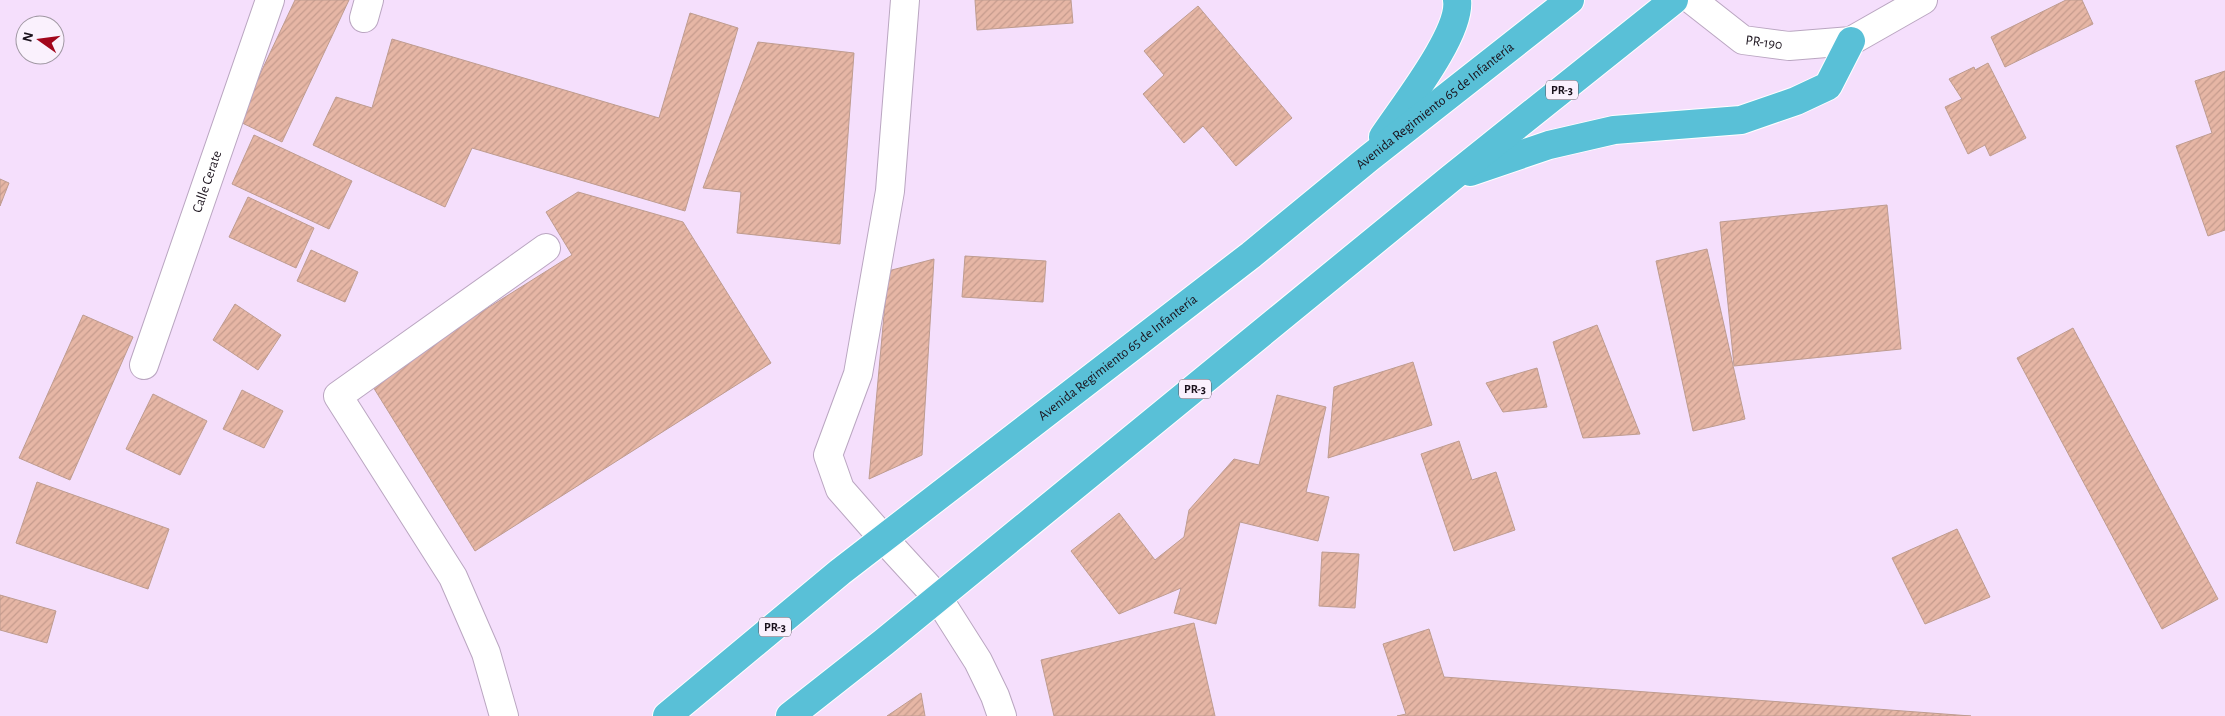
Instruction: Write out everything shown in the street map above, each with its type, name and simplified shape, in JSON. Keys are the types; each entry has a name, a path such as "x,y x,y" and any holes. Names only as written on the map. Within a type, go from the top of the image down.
{"highway":[{"path":"1369,158 1448,39 1458,8 1457,0"},
{"name":"Avenida Regimiento 65 de Infantería","path":"667,716 883,538 1251,255 1369,158 1570,0"},
{"name":"PR-3","path":"790,716 938,598 1450,179 1674,0"},
{"path":"1450,179 1549,145 1614,130 1741,120 1796,101 1828,86 1851,41"}],"street":[{"name":"Calle Cerate","path":"144,365 270,0"},
{"path":"906,0 888,201 858,374 828,455 840,489 938,598 978,661 995,696 1002,716"},
{"name":"PR-190","path":"1692,0 1743,40 1789,46 1851,41"},
{"path":"1851,41 1923,0"},
{"path":"504,716 486,653 453,577 338,396 546,248"}],"building":[{"path":"295,0 349,0 282,142 238,121"},
{"path":"975,0 1071,0 1073,23 977,30"},
{"path":"2066,0 2082,0 2093,24 2005,67 1991,37"},
{"path":"1198,6 1292,118 1236,166 1203,126 1184,143 1143,94 1164,75 1144,51"},
{"path":"690,13 738,28 685,211 472,148 445,207 313,145 336,97 372,108 392,39 659,118"},
{"path":"758,42 854,53 840,244 737,233 741,192 703,188"},
{"path":"1988,63 2026,138 1990,156 1985,145 1968,154 1945,107 1962,99 1949,79 1974,67 1975,70"},
{"path":"2225,71 2225,230 2208,236 2176,146 2212,133 2195,81"},
{"path":"254,135 352,181 329,229 232,184"},
{"path":"0,179 9,183 0,206"},
{"path":"578,192 683,222 771,363 475,551 370,382 572,255 546,212"},
{"path":"248,197 314,228 296,268 229,237"},
{"path":"1887,205 1901,349 1734,366 1720,222"},
{"path":"1707,249 1745,419 1693,431 1656,261"},
{"path":"311,250 358,272 345,302 297,281"},
{"path":"965,256 1046,261 1043,302 962,297"},
{"path":"934,259 922,455 869,479 888,271"},
{"path":"235,304 281,335 258,370 213,340"},
{"path":"83,315 133,337 70,480 19,458"},
{"path":"1597,325 1640,434 1583,438 1553,342"},
{"path":"2073,328 2218,599 2162,629 2017,358"},
{"path":"1413,362 1432,425 1328,458 1334,387"},
{"path":"1537,368 1547,407 1503,412 1486,383"},
{"path":"242,390 283,411 264,448 223,429"},
{"path":"153,394 207,421 180,475 126,449"},
{"path":"1277,395 1326,407 1306,492 1329,497 1318,541 1240,522 1216,624 1174,613 1181,588 1119,614 1071,551 1119,513 1155,560 1184,537 1189,510 1234,459 1259,465"},
{"path":"1459,441 1472,480 1496,472 1515,530 1454,551 1421,454"},
{"path":"37,482 169,529 148,589 16,543"},
{"path":"1957,529 1990,597 1925,624 1892,558"},
{"path":"1322,552 1359,554 1355,608 1319,606"},
{"path":"0,595 56,611 47,643 0,630"},
{"path":"1194,623 1215,716 1054,716 1041,660"},
{"path":"1429,629 1444,677 1971,716 1397,716 1406,714 1383,644"},
{"path":"921,693 925,716 887,716"}]}
